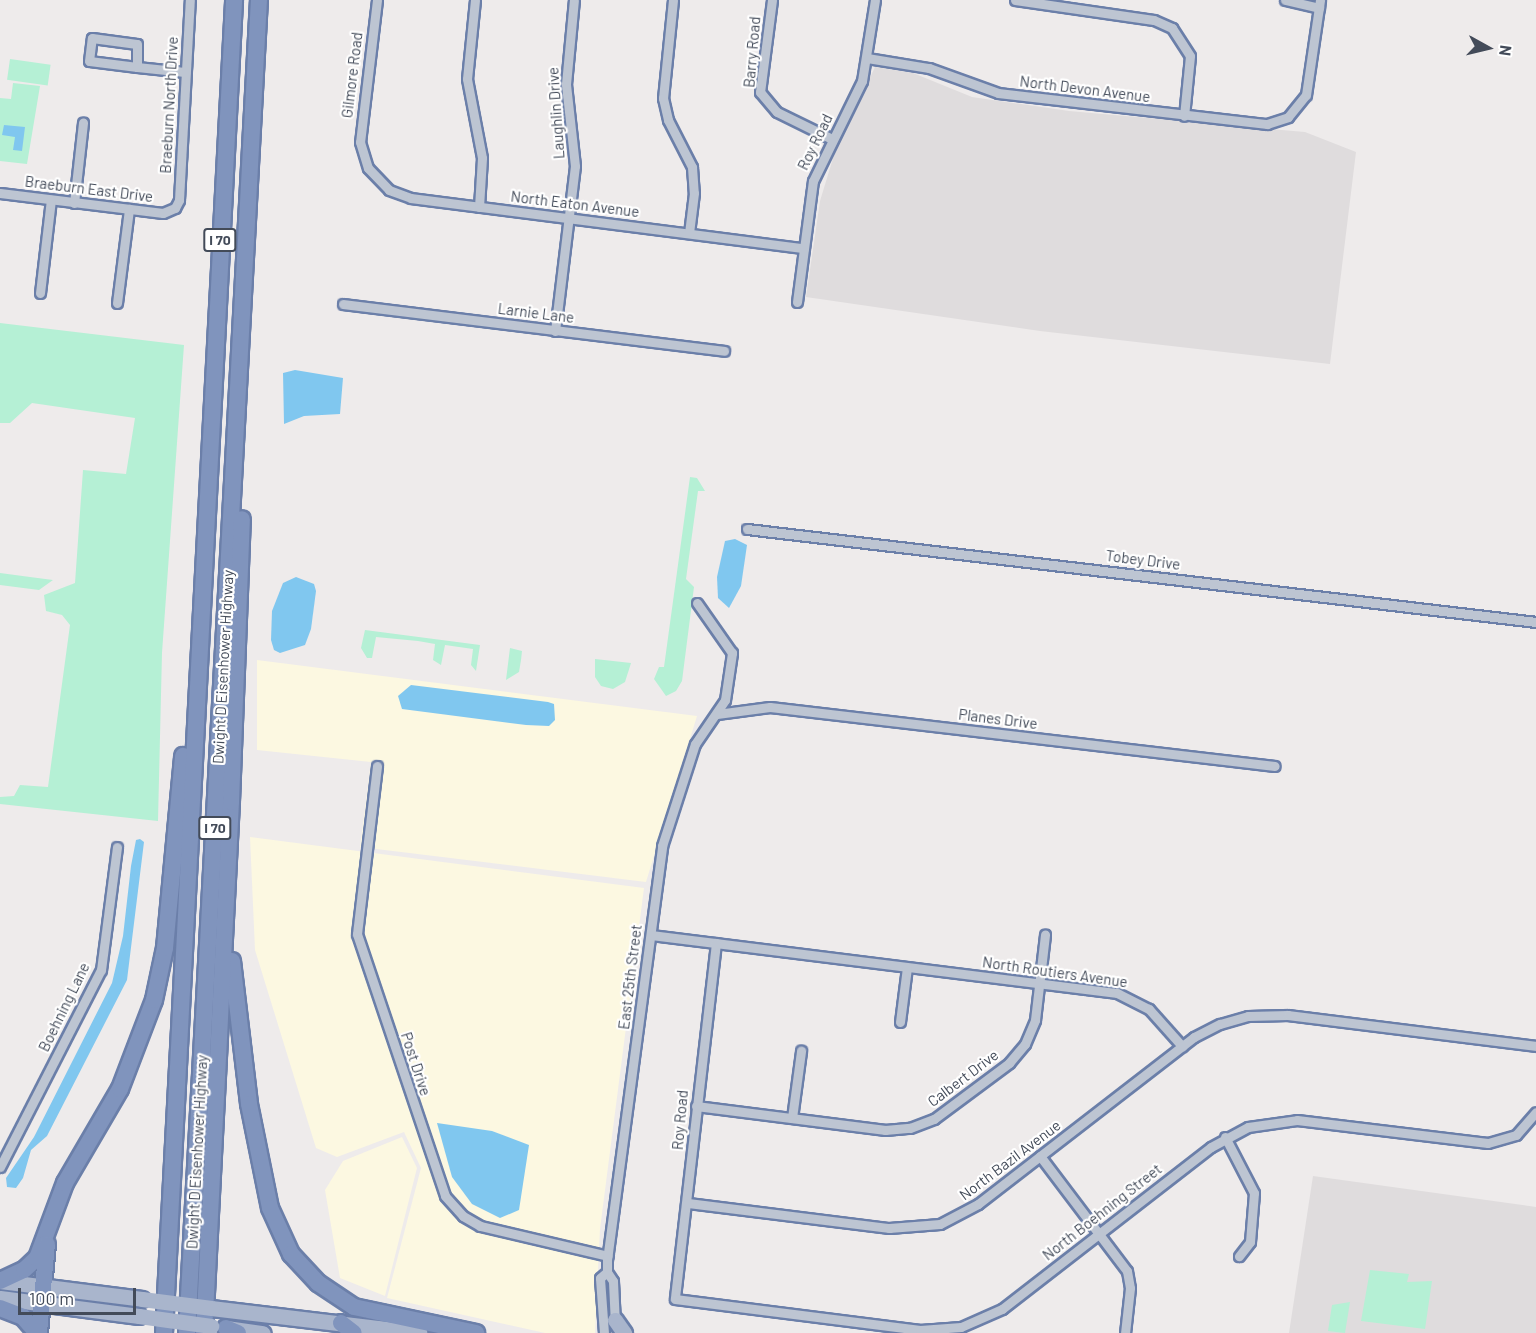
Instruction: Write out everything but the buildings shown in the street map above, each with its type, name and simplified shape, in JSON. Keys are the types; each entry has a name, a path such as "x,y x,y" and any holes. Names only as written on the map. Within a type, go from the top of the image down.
{"highway":[{"name":"Dwight D Eisenhower Highway","path":"164,1333 206,480 234,0"},
{"name":"Dwight D Eisenhower Highway","path":"187,1333 259,0"},
{"path":"220,1330 231,802 242,548 242,323"},
{"path":"0,1281 32,1264 69,1176 120,1089 158,982 178,808 206,480"},
{"path":"231,802 232,952 237,1024 253,1126 270,1208 279,1233 313,1279 350,1305 476,1333"},
{"path":"38,1333 50,1222"},
{"path":"0,1308 22,1317 38,1333"}],"main road":[{"path":"0,1281 43,1295 139,1316 220,1330 263,1333"},
{"path":"0,1298 43,1295 142,1299 347,1328 420,1333"}],"street":[{"name":"Braeburn North Drive","path":"174,209 179,200 190,0"},
{"name":"Gilmore Road","path":"363,154 360,135 376,0"},
{"path":"476,0 467,79 482,158 479,207"},
{"name":"Laughlin Drive","path":"555,331 575,140 566,69 574,0"},
{"path":"673,0 663,98 668,120 692,167 694,193 689,233"},
{"name":"Barry Road","path":"772,0 760,92 777,112 832,139"},
{"name":"Roy Road","path":"797,302 813,181 859,88 867,58 875,0"},
{"path":"1015,0 1154,20 1172,28 1190,56 1185,116"},
{"path":"1285,0 1319,4"},
{"name":"North Devon Avenue","path":"867,58 929,68 998,93 1267,124 1288,117 1299,108 1308,88 1319,4"},
{"path":"137,67 137,44 90,40 89,61 137,67 185,72"},
{"path":"74,203 83,123"},
{"name":"North Eaton Avenue","path":"363,154 375,177 396,193 479,207 804,248"},
{"name":"Braeburn East Drive","path":"0,194 163,213 174,209"},
{"path":"40,293 51,200"},
{"path":"117,303 129,209"},
{"name":"Larnie Lane","path":"344,304 724,351"},
{"name":"Tobey Drive","path":"747,528 1536,622"},
{"name":"East 25th Street","path":"618,1329 613,1281 607,1272 608,1256 662,846 695,744 717,714 724,700 732,651 697,603"},
{"name":"Planes Drive","path":"717,714 770,707 1275,766"},
{"name":"Post Drive","path":"377,766 357,934 445,1196 463,1216 480,1226 608,1256"},
{"name":"Boehning Lane","path":"0,1167 101,970 117,847"},
{"name":"North Routiers Avenue","path":"651,935 1110,992 1134,999 1157,1016 1182,1046"},
{"name":"Calbert Drive","path":"696,1106 888,1131 934,1119 1016,1055 1033,1027 1045,935"},
{"name":"Roy Road","path":"675,1299 688,1203 696,1106 716,944"},
{"path":"900,1022 907,967"},
{"path":"1182,1046 1220,1024 1270,1014 1536,1046"},
{"name":"North Bazil Avenue","path":"688,1203 889,1228 918,1228 963,1214 1182,1046"},
{"path":"792,1118 801,1051"},
{"name":"North Boehning Street","path":"675,1299 920,1330 953,1328 1002,1309 1224,1137 1254,1125 1290,1119 1492,1143 1516,1135 1536,1112"},
{"path":"1224,1137 1254,1193 1250,1242 1239,1256"},
{"path":"1041,1156 1129,1275 1125,1333"},
{"name":"East 25th Street","path":"604,1333 600,1278 607,1272"}],"shaded area":[{"path":"875,67 913,73 972,97 1069,111 1305,132 1356,152 1330,364 1040,331 806,297 820,201 834,155"},
{"path":"257,660 697,716 646,882 360,847 371,762 257,750"},
{"path":"250,837 644,888 600,1229 595,1333 545,1333 387,1298 421,1168 404,1132 337,1157 316,1148 255,950"},
{"path":"402,1137 417,1168 385,1296 340,1278 325,1190 343,1161"},
{"path":"1313,1176 1536,1207 1536,1333 1289,1333"}],"green space":[{"path":"10,59 51,65 48,86 7,80"},
{"path":"13,83 40,86 27,164 0,161 0,98 11,99"},
{"path":"0,323 184,345 162,653 158,821 0,804 0,797 14,796 20,785 48,787 70,625 62,615 46,611 44,595 75,583 83,470 126,474 135,418 32,403 10,423 0,423"},
{"path":"690,477 697,478 705,491 698,491 686,579 694,587 682,681 676,691 666,696 654,679 659,667 664,667"},
{"path":"0,573 53,580 39,590 0,585"},
{"path":"365,630 480,645 476,671 471,665 473,649 445,645 441,665 433,660 435,644 418,641 376,637 372,658 367,658 361,648"},
{"path":"510,648 522,651 521,660 519,672 506,680"},
{"path":"595,659 631,663 625,682 613,689 601,686 595,677"},
{"path":"1370,1270 1409,1274 1407,1282 1432,1281 1425,1329 1361,1321"},
{"path":"1350,1302 1345,1333 1328,1331 1332,1305"}],"water":[{"path":"4,125 25,127 22,151 13,150 15,137 2,135"},
{"path":"295,370 343,378 340,414 304,416 284,424 283,373"},
{"path":"735,539 747,545 741,586 729,608 718,598 717,577 725,541"},
{"path":"296,577 314,584 316,591 311,629 305,645 280,653 274,650 271,640 272,611 283,583"},
{"path":"411,685 548,702 554,704 555,720 549,726 526,725 402,709 398,696"},
{"path":"140,839 144,842 127,980 47,1136 31,1150 23,1178 16,1188 7,1187 6,1178 34,1137 112,983 123,936 136,840"},
{"path":"437,1123 492,1131 529,1145 519,1210 500,1218 472,1204 452,1177"}]}
